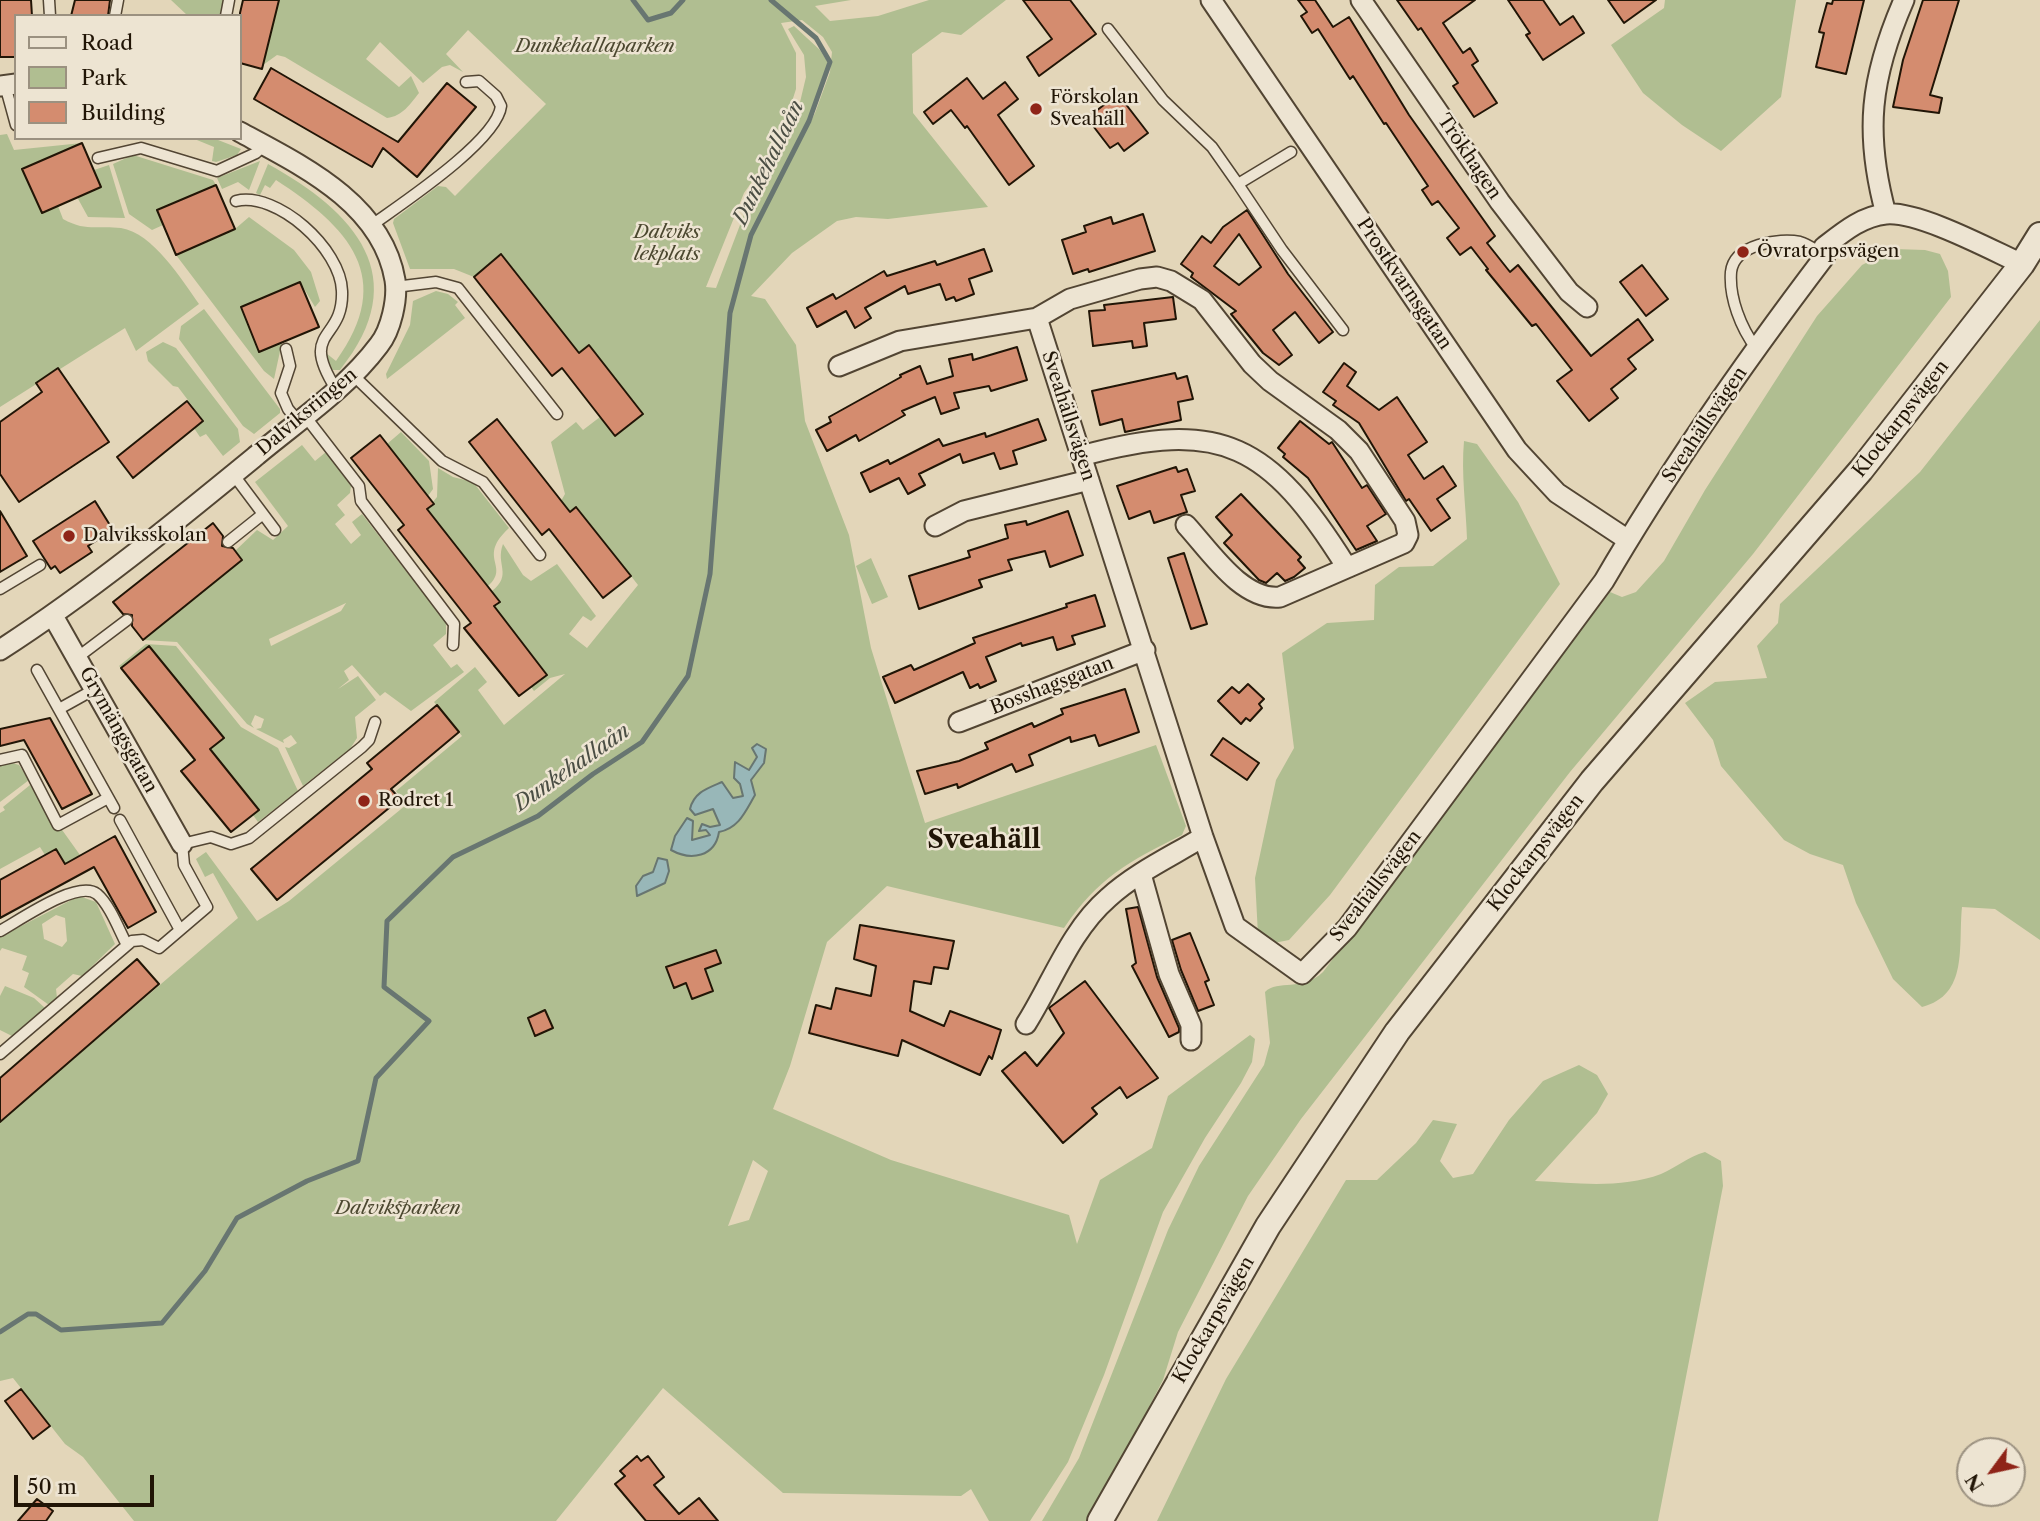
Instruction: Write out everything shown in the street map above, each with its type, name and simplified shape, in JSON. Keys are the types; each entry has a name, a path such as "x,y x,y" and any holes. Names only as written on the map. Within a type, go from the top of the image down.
{"street":[{"name":"Prostkvarnsgatan","path":"1211,0 1517,450 1557,493 1628,540"},
{"name":"Trökhagen","path":"1361,0 1500,202 1569,292 1587,307"},
{"path":"1904,0 1877,80 1872,114 1871,153 1886,214 1915,219 1951,232 2022,264"},
{"name":"Dalviksringen","path":"0,650 53,616 233,474 353,375 381,343 392,317 394,287 383,246 372,225 324,180 242,133"},
{"name":"Sveahällsvägen","path":"1037,318 1203,837 1235,926 1302,974 1347,928 1604,581 1628,540 1756,348 1825,256 1824,247 1849,227 1886,214"},
{"name":"Klockarpsvägen","path":"1100,1521 1268,1226 1397,1032 1592,781 1861,470 2022,264 2040,234"},
{"path":"839,366 900,341 1037,318 1070,299 1157,277 1171,281 1202,300 1252,364 1338,430 1359,451 1405,522 1408,535 1404,542 1280,597 1268,598 1254,594 1239,583 1186,526"},
{"path":"1081,456 1161,438 1193,438 1227,445 1270,470 1293,493 1346,566"},
{"path":"935,526 964,511 1089,480"},
{"name":"Grymängsgatan","path":"53,616 182,844"},
{"name":"Bosshagsgatan","path":"959,722 1145,649"},
{"path":"1026,1024 1077,936 1107,899 1141,874 1203,837"},
{"path":"1141,874 1169,974 1191,1025 1191,1040"}],"lane":[{"path":"1108,29 1163,100 1212,147 1289,259 1343,330"},
{"path":"372,225 447,172 497,118 501,106 496,96 479,81 466,82"},
{"path":"7,85 14,116"},
{"path":"123,140 125,150"},
{"path":"98,158 141,148 217,171 256,153 264,145"},
{"path":"1238,184 1291,152"},
{"path":"236,201 247,198 265,201 285,213 315,237 335,266 342,290 341,306 323,342 320,360 337,389"},
{"path":"1756,348 1739,318 1731,271 1735,261 1743,252 1762,244 1782,242 1802,243 1825,256"},
{"path":"394,287 436,282 458,288 557,414"},
{"path":"286,349 290,366 281,393 288,409 301,418 359,486 361,501 454,624 453,645"},
{"path":"353,375 442,461 483,482 540,555"},
{"path":"233,474 275,530"},
{"path":"228,542 263,514"},
{"path":"0,589 40,565"},
{"path":"78,657 127,620"},
{"path":"37,670 114,808"},
{"path":"59,709 96,688"},
{"path":"0,1054 127,945 137,939 159,948 206,907 184,865 182,844 211,836 231,844 249,838 362,747 369,740 375,722"},
{"path":"0,760 22,755 58,825 108,798"},
{"path":"120,820 180,930"},
{"path":"0,931 73,891 87,889 99,896 127,945"}],"green space":[{"path":"171,0 223,0 220,14 186,14"},
{"name":"Dalviksparken","path":"279,0 851,0 815,6 830,21 878,16 929,0 1006,0 961,35 942,32 912,54 913,113 988,207 888,219 856,217 837,221 792,253 751,296 765,299 796,345 805,421 849,535 871,648 925,823 1156,745 1186,826 1182,835 1146,853 1102,883 1064,928 887,886 827,942 790,1066 773,1109 891,1160 1069,1215 1077,1244 1100,1180 1152,1148 1168,1096 1250,1035 1255,1039 1252,1062 1241,1083 1205,1138 1163,1212 1104,1375 1068,1462 1030,1521 989,1521 971,1489 961,1496 783,1493 663,1388 556,1521 134,1521 83,1457 65,1444 13,1378 0,1381 0,1122 238,918 213,873 205,877 196,859 206,852 257,921 289,901 406,805 396,791 462,736 434,702 475,667 487,682 478,690 504,725 565,674 550,678 534,691 531,687 547,674 494,606 500,602 492,591 503,574 503,544 523,575 531,581 557,564 596,616 591,621 583,616 569,634 587,648 638,585 577,507 570,512 561,501 565,494 551,442 576,422 583,430 600,417 615,436 643,413 589,345 579,353 502,254 474,277 454,269 410,269 393,223 394,219 438,186 446,187 455,196 546,104 468,30 446,54 463,72 450,65 442,67 423,83 380,42 366,59 399,87 411,76 419,93 402,112 393,117 387,118 285,57 277,55 263,65","holes":["802,20 823,37 832,52 830,72 815,113 774,194 770,196 818,101 829,64 820,50 794,26 788,29 804,55 806,77 796,119 748,204 716,288 706,287 744,193 778,145 796,89 796,53 781,23","753,1160 768,1171 749,1220 728,1226"]},
{"path":"1665,0 1796,0 1781,97 1721,151 1682,125 1643,93 1611,45 1664,8"},
{"path":"7,134 14,150 82,143 59,154 58,206 63,219 85,227 121,228 133,232 166,259 199,304 136,351 125,328 0,407 0,135"},
{"path":"197,140 218,140 241,149 237,155 216,162 212,161 214,147"},
{"path":"133,155 213,180 216,185 194,198 157,210 163,225 152,230 129,214 113,164"},
{"path":"260,161 249,190 238,182 222,189 217,178"},
{"path":"268,164 326,203 349,226 365,250 373,277 373,305 362,336 340,370 333,370 326,361 326,353 336,361 354,331 362,304 363,279 356,257 343,236 324,216 276,180 270,188 265,185 260,195 256,193"},
{"path":"109,165 125,218 88,217 77,197 101,186 94,170"},
{"path":"249,217 294,250 311,272 320,301 315,307 300,282 241,307 259,351 282,342 274,379 264,371 176,255 235,229"},
{"path":"1894,249 1925,250 1940,254 1948,271 1951,297 1753,554 1570,772 1301,1119 1248,1196 1178,1332 1163,1380 1090,1521 1042,1521 1079,1458 1168,1230 1199,1166 1264,1065 1270,1043 1265,992 1277,986 1307,982 1323,972 1610,592 1622,597 1636,592 1664,561 1705,490 1817,316 1862,265"},
{"path":"436,291 448,294 458,302 455,305 465,318 387,379 386,374 410,325 413,301"},
{"path":"204,309 280,409 280,413 254,434 243,426 179,339 181,326"},
{"path":"2040,320 2040,940 1995,909 1962,907 1960,953 1954,980 1948,992 1937,1001 1922,1007 1893,979 1856,903 1843,865 1810,854 1784,840 1721,766 1713,740 1685,703 1715,682 1767,678 1757,646 1778,623 1780,604 1920,472"},
{"path":"163,342 176,348 238,429 240,442 223,456 206,434 200,437 194,428 203,420 178,387 173,386 148,361 146,352"},
{"path":"401,432 429,461 433,489 428,496 387,444"},
{"path":"1464,441 1477,444 1518,502 1560,584 1330,895 1289,940 1274,943 1258,935 1255,878 1276,780 1294,748 1282,653 1327,623 1374,620 1375,585 1399,567 1433,566 1467,539 1463,478"},
{"path":"302,445 315,461 326,452 351,486 350,493 337,505 345,515 335,524 351,544 361,535 352,522 362,514 446,623 446,634 433,645 451,668 457,664 464,672 411,711 385,692 380,696 352,665 344,671 349,680 338,689 358,676 376,700 355,717 357,738 350,749 303,786 285,747 289,748 297,743 291,735 283,740 284,743 256,729 261,728 264,719 255,715 251,724 254,728 247,724 177,642 143,640 242,560 235,551 257,530 273,540 288,526 255,482","holes":["346,603 341,611 271,646 269,639"]},
{"path":"438,468 453,477 473,482 509,528 495,547 496,573 488,586 427,509 437,497"},
{"path":"871,558 888,597 872,604 856,566"},
{"path":"146,644 176,646 241,727 278,748 298,791 258,822 253,815 259,809 210,749 224,738 149,646 121,668 119,666"},
{"path":"9,762 19,765 29,780 0,802 0,764"},
{"path":"30,785 80,855 65,864 56,849 45,855 40,847 0,869 0,813 5,810 3,807"},
{"path":"79,896 96,902 115,944 82,976 73,974 56,989 57,998 49,1005 24,987 29,973 22,970 27,956 2,948 0,951 0,937","holes":["56,915 65,918 67,941 62,947 44,939 42,924"]},
{"path":"5,986 34,998 45,1008 12,1036 0,1030 0,996"},
{"path":"1579,1065 1597,1075 1608,1094 1597,1113 1535,1181 1598,1184 1630,1182 1661,1174 1705,1152 1721,1161 1723,1186 1658,1521 1157,1521 1226,1379 1346,1180 1377,1180 1416,1143 1433,1120 1457,1124 1440,1161 1453,1178 1473,1174 1509,1120 1543,1081"}],"water":[{"path":"757,744 766,749 764,763 751,780 755,795 741,818 732,827 719,832 713,847 707,852 694,856 671,850 675,836 687,818 693,821 692,840 710,835 706,830 699,831 702,824 710,827 720,825 713,809 695,815 690,809 692,803 702,791 722,782 733,798 743,796 740,784 734,778 735,762 749,770 757,757 752,748"},
{"path":"658,858 667,860 669,871 665,883 637,896 636,886 643,876 653,872"}],"building":[{"path":"0,0 31,0 32,14 14,14 14,57 0,57"},
{"path":"75,0 110,0 108,14 72,14"},
{"path":"243,0 279,0 262,69 242,64 240,13"},
{"path":"1023,0 1070,0 1096,34 1039,76 1027,57 1052,39"},
{"path":"1298,0 1315,0 1333,27 1349,17 1409,115 1495,236 1487,243 1510,272 1518,265 1591,356 1638,319 1653,340 1628,359 1636,369 1611,389 1618,398 1589,421 1557,381 1572,370 1536,324 1532,326 1486,270 1488,269 1471,247 1460,255 1447,238 1459,228 1438,201 1432,205 1422,190 1428,186 1353,76 1350,79 1318,29 1312,33 1301,16 1307,12"},
{"path":"1397,0 1475,0 1443,23 1463,53 1470,48 1478,61 1472,65 1497,103 1474,117 1453,86 1458,83 1421,28 1418,30"},
{"path":"1508,0 1543,0 1560,25 1573,16 1584,33 1543,60 1526,35 1530,33"},
{"path":"1608,0 1656,0 1624,23"},
{"path":"1833,0 1864,0 1846,74 1816,67 1824,33 1819,32 1827,3 1832,4"},
{"path":"1923,0 1959,0 1930,95 1942,98 1939,113 1893,107 1903,60"},
{"path":"271,68 398,142 447,83 476,107 417,177 383,148 372,167 254,99"},
{"path":"967,78 983,99 1005,82 1018,99 998,115 1034,166 1009,185 967,126 965,128 951,110 933,124 924,112"},
{"path":"1118,94 1148,133 1124,151 1118,143 1110,148 1087,118"},
{"path":"82,143 101,187 42,213 22,169"},
{"path":"216,185 235,229 176,255 157,210"},
{"path":"1247,210 1288,274 1333,332 1319,343 1295,312 1273,330 1292,355 1279,365 1263,353 1231,314 1236,311 1191,277 1193,273 1181,264 1202,236 1211,243 1223,227","holes":["1239,234 1261,267 1239,285 1214,266"]},
{"path":"1143,214 1155,251 1089,272 1088,269 1073,274 1062,240 1086,232 1084,226 1111,217 1113,224"},
{"path":"984,249 992,271 969,279 974,294 956,301 954,297 946,300 940,284 908,294 905,286 865,308 871,318 855,328 846,311 817,327 807,308 833,294 836,299 884,271 887,276 935,261 937,265"},
{"path":"501,254 579,353 589,345 643,414 615,436 562,368 552,376 474,277"},
{"path":"1642,265 1668,299 1646,316 1620,282"},
{"path":"300,282 319,327 259,352 241,307"},
{"path":"1173,297 1176,319 1144,323 1147,346 1133,348 1132,341 1093,346 1089,311 1105,310 1104,305"},
{"path":"1017,347 1027,380 991,391 989,386 954,393 959,408 941,414 935,397 902,411 905,415 859,441 856,435 827,451 816,430 831,422 829,417 920,366 927,384 953,376 949,359 972,354 973,360"},
{"path":"1344,363 1356,372 1347,386 1379,410 1397,397 1427,442 1408,455 1424,479 1443,466 1456,486 1437,499 1450,518 1431,531 1409,499 1406,501 1359,423 1333,405 1336,401 1323,392"},
{"path":"58,368 109,442 19,502 0,474 0,422 42,392 36,383"},
{"path":"1175,373 1177,379 1187,376 1193,399 1178,402 1181,420 1125,432 1122,419 1100,425 1092,391"},
{"path":"187,401 203,421 133,478 117,457"},
{"path":"497,419 570,512 576,507 631,576 603,598 549,529 542,535 469,442"},
{"path":"1038,419 1046,440 1013,451 1017,464 1000,469 994,453 963,463 960,454 919,474 925,485 908,494 899,478 870,492 861,473 888,460 890,464 939,439 943,446 985,433 986,437"},
{"path":"1300,421 1329,444 1332,442 1362,488 1367,485 1386,514 1367,526 1377,541 1356,550 1308,478 1283,457 1285,454 1278,448"},
{"path":"380,435 434,504 427,509 500,602 494,606 547,675 519,696 464,628 471,623 398,530 404,525 351,458"},
{"path":"1176,467 1178,472 1187,469 1195,491 1181,495 1187,512 1154,523 1150,511 1129,519 1117,486"},
{"path":"1241,494 1301,557 1298,560 1305,568 1294,577 1285,581 1277,573 1266,583 1259,580 1224,543 1232,535 1216,517"},
{"path":"95,501 113,530 88,546 92,552 60,573 55,566 51,569 33,541"},
{"path":"0,511 27,556 0,572"},
{"path":"1068,511 1083,555 1050,567 1045,551 1008,560 1012,570 979,580 982,587 919,609 909,576 970,557 968,551 1008,538 1005,525 1026,521 1027,525"},
{"path":"213,523 223,536 222,546 233,548 242,560 143,640 132,626 132,615 123,614 113,602"},
{"path":"1184,553 1207,624 1191,629 1168,558"},
{"path":"1095,595 1105,626 1072,636 1075,644 1057,650 1053,637 1022,646 1021,643 986,657 996,681 980,688 978,684 970,688 963,672 895,703 883,677 911,665 914,670 975,643 973,638"},
{"path":"149,646 224,738 210,749 259,810 231,832 181,771 195,760 121,668"},
{"path":"1248,684 1264,699 1259,704 1262,708 1250,721 1246,718 1241,724 1218,701 1232,687 1239,693"},
{"path":"1125,689 1139,732 1099,746 1095,735 1071,742 1070,737 1029,755 1033,765 1016,772 1012,764 958,788 957,784 925,794 917,771 959,761 988,749 985,743 1032,723 1034,727 1063,714 1061,709"},
{"name":"Rodret 1","path":"437,705 459,732 391,789 400,799 277,900 251,869 372,769 367,763"},
{"path":"50,718 92,794 62,809 24,740 0,746 0,729"},
{"path":"1223,738 1259,763 1247,780 1211,755"},
{"path":"115,836 156,912 128,928 94,867 0,918 0,880 56,849 65,864"},
{"path":"1138,907 1157,977 1179,1028 1179,1032 1169,1037 1132,966 1136,963 1126,909"},
{"path":"860,925 954,941 948,969 934,967 931,984 914,981 910,1011 944,1026 950,1011 1001,1030 992,1059 989,1056 980,1075 902,1040 898,1056 809,1033 816,1005 831,1009 836,988 871,996 876,966 854,959"},
{"path":"1190,933 1209,980 1205,982 1214,1005 1198,1011 1172,940"},
{"path":"716,950 721,963 705,969 713,991 692,999 686,983 674,988 666,967"},
{"path":"137,959 159,984 0,1122 0,1078"},
{"path":"1085,981 1158,1078 1127,1098 1120,1087 1092,1108 1097,1114 1063,1143 1002,1071 1025,1052 1037,1066 1064,1033 1049,1008"},
{"path":"545,1010 553,1028 535,1036 528,1018"},
{"path":"21,1389 50,1426 33,1439 5,1401"},
{"path":"637,1456 641,1461 648,1456 664,1477 654,1485 679,1514 699,1498 718,1521 646,1521 615,1484 625,1476 620,1471"},
{"path":"37,1499 53,1511 46,1521 18,1521"}],"waterway":[{"name":"Dunkehallaån","path":"633,0 648,20 671,13 683,0"},
{"name":"Dunkehallaån","path":"0,1332 28,1314 36,1314 61,1330 162,1323 205,1271 237,1218 307,1181 358,1161 376,1078 429,1021 384,987 387,921 453,857 538,816 593,774 642,742 688,676 710,574 730,313 751,235 809,121 830,62 816,38 771,0"}],"place":[{"name":"Förskolan Sveahäll","path":"1036,109"},
{"name":"Övratorpsvägen","path":"1743,252"},
{"name":"Dalviksskolan","path":"69,536"},
{"name":"Rodret 1","path":"364,801"}],"district":[{"name":"Sveahäll","path":"984,840"}],"park label":[{"name":"Dunkehallaparken","path":"595,47"},
{"name":"Dalviks lekplats","path":"667,244"}]}
